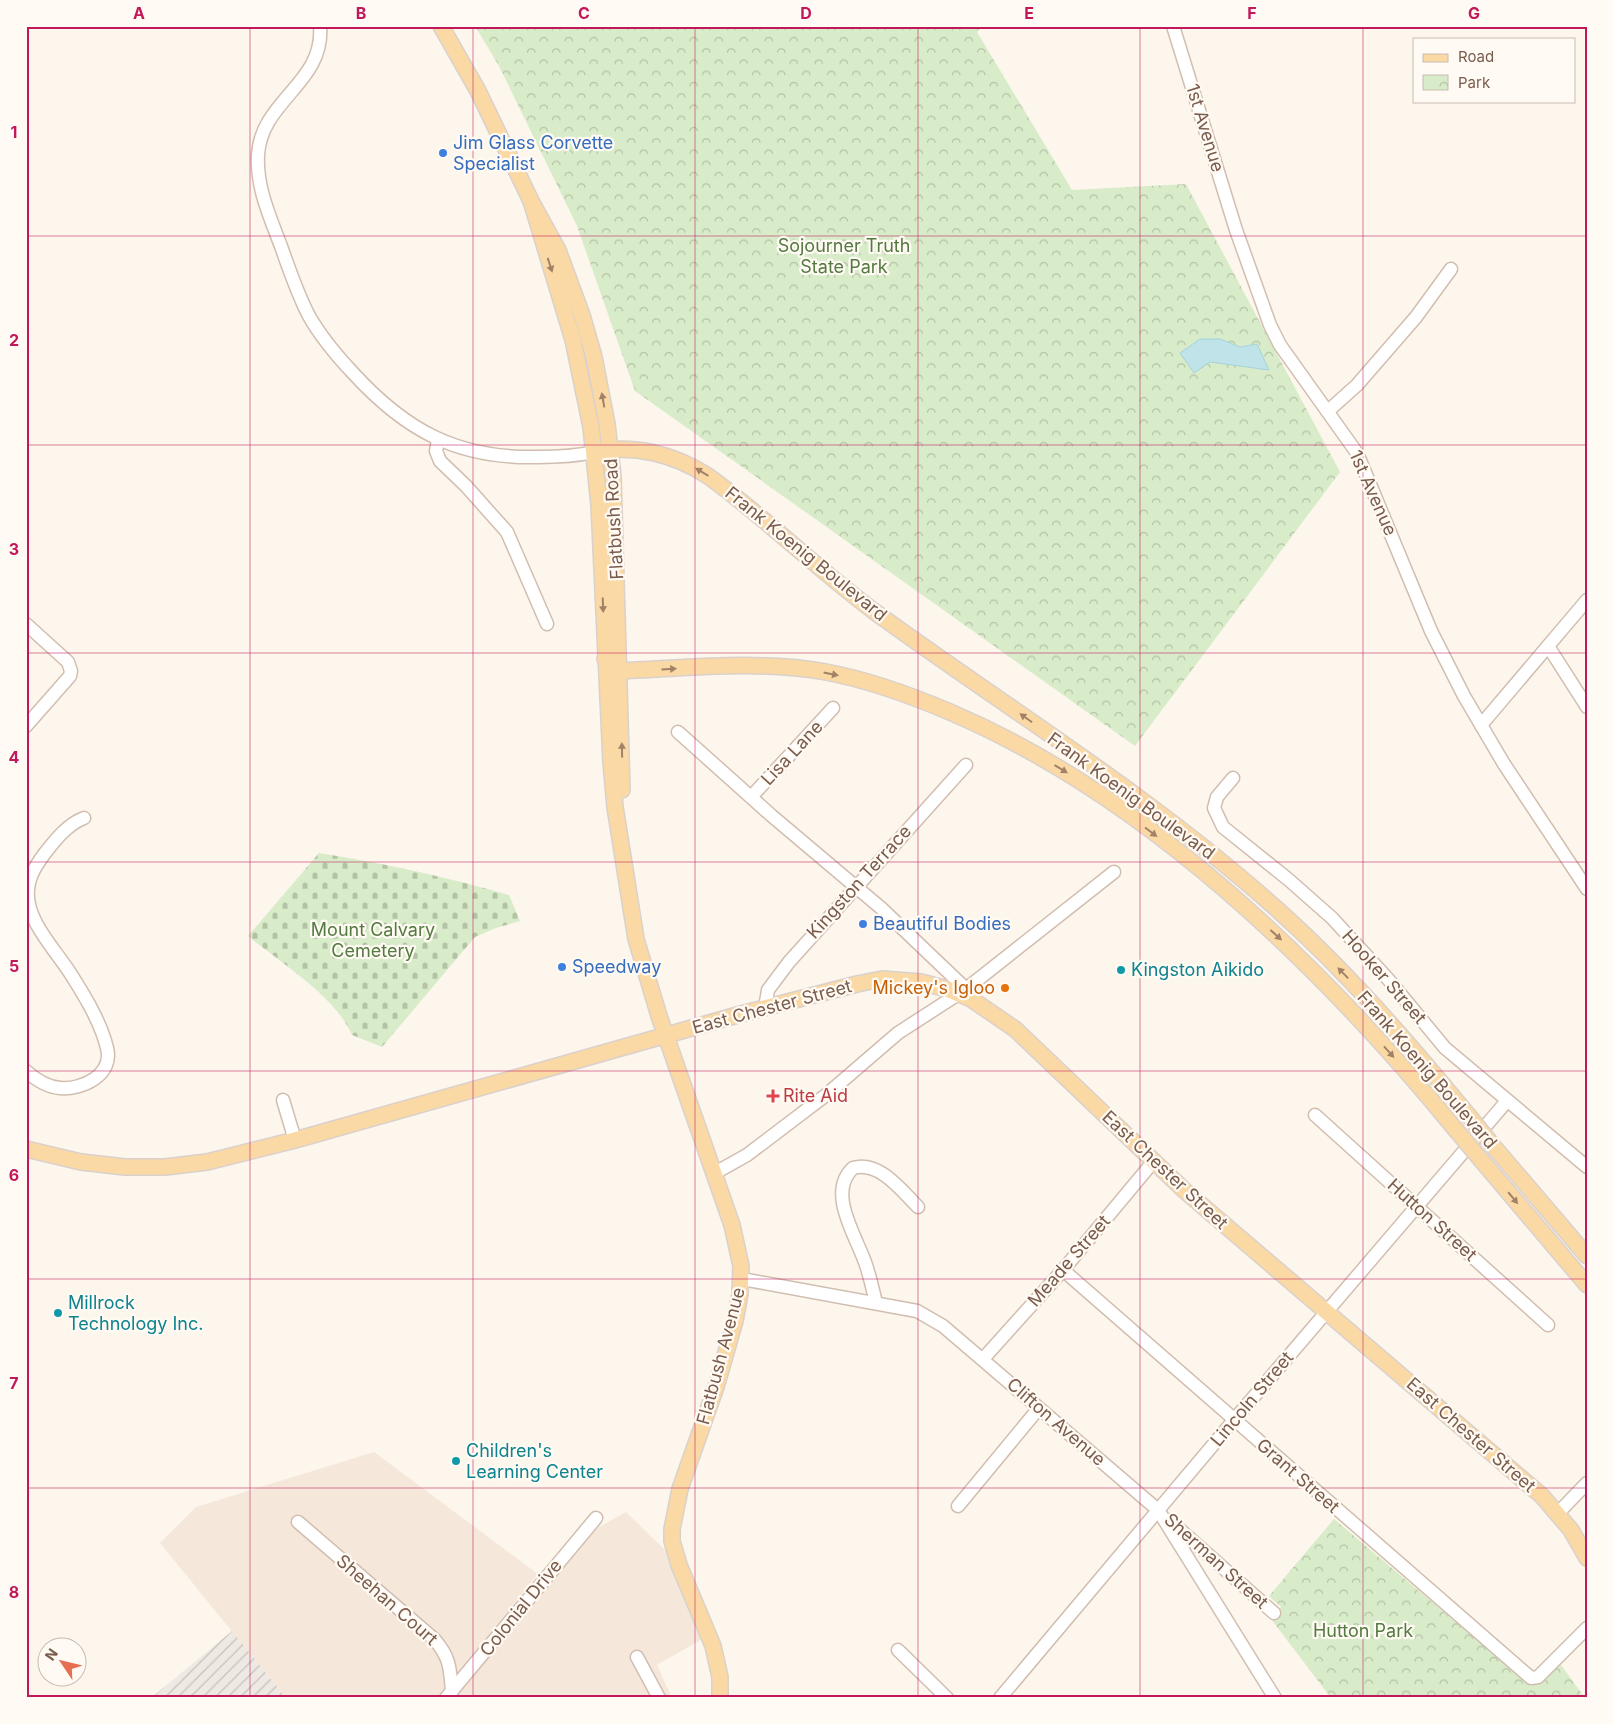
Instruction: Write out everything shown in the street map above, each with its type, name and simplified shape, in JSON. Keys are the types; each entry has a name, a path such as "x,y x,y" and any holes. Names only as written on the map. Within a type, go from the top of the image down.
{"main road":[{"name":"Flatbush Road","path":"441,26 490,113 531,201 558,250 582,315 599,380 610,449 620,671 623,851"},
{"name":"Flatbush Road","path":"531,201 573,340 586,398 594,452 613,786 632,918 641,958"},
{"name":"Frank Koenig Boulevard","path":"594,452 610,449 635,449 662,455 685,463 708,476 867,606 1195,841 1268,902 1332,962 1420,1057 1587,1256"},
{"path":"605,659 620,671"},
{"name":"Frank Koenig Boulevard","path":"620,671 756,666 827,672 872,683 918,699 976,723 1066,772 1119,808 1208,876 1255,916 1352,1011 1587,1284"},
{"name":"Flatbush Avenue","path":"641,958 736,1238 742,1279 738,1308 726,1352 703,1427 680,1489 672,1529 672,1541 679,1565 713,1646 720,1677 720,1698"},
{"name":"East Chester Street","path":"26,1149 61,1158 104,1165 165,1167 207,1162 295,1140 765,1008 882,980 921,982 962,991 1015,1029 1153,1162 1542,1496 1571,1530 1587,1558"}],"street":[{"path":"320,26 321,43 317,58 308,74 272,115 260,143 258,179 262,196 297,290 309,315 329,347 376,398 400,419 438,440 472,452 499,456 549,457 581,455 594,452"},
{"name":"1st Avenue","path":"1174,26 1236,230 1270,326 1280,345 1328,411 1363,464 1431,631 1481,725 1587,889"},
{"path":"1328,411 1357,385 1416,317 1451,269"},
{"path":"438,440 436,451 440,461 466,486 507,532 547,624"},
{"path":"1481,725 1587,600"},
{"path":"26,624 68,662 71,671 70,676 26,726"},
{"path":"1548,646 1587,708"},
{"name":"Lisa Lane","path":"751,797 833,708"},
{"name":"East Chester Street","path":"678,732 898,923 962,991"},
{"name":"Kingston Terrace","path":"765,1008 768,990 778,975 966,765"},
{"name":"Hooker Street","path":"1233,778 1216,797 1214,808 1223,827 1289,880 1332,918 1388,979 1445,1048 1506,1102 1587,1167"},
{"path":"26,1071 43,1083 58,1088 77,1087 90,1082 99,1075 106,1065 108,1050 101,1030 72,976 34,919 29,907 28,891 30,878 53,843 75,822 84,818"},
{"path":"714,1174 747,1155 826,1095 898,1033 962,991 1114,872"},
{"path":"283,1100 295,1140"},
{"name":"Lincoln Street","path":"1000,1698 1234,1420 1506,1102"},
{"name":"Hutton Street","path":"1315,1115 1548,1325"},
{"name":"Meade Street","path":"983,1359 1064,1270 1153,1162"},
{"path":"876,1303 866,1265 847,1216 842,1196 844,1179 853,1168 867,1167 888,1178 918,1207"},
{"name":"Grant Street","path":"1064,1270 1234,1420 1534,1679 1587,1628"},
{"name":"Clifton Avenue","path":"742,1279 917,1311 933,1319 983,1359 1158,1510 1276,1698"},
{"path":"958,1506 1039,1408"},
{"path":"1558,1513 1587,1483"},
{"name":"Sherman Street","path":"1158,1510 1274,1613"},
{"name":"Colonial Drive","path":"449,1694 596,1518"},
{"name":"Sheehan Court","path":"298,1522 434,1639 445,1651 450,1664 449,1694"},
{"path":"898,1650 947,1698"},
{"path":"637,1657 659,1698"}],"shaded area":[{"path":"374,1452 538,1574 439,1698 286,1698 160,1543 196,1507"},
{"path":"626,1512 666,1551 704,1638 657,1665 672,1698 454,1698 590,1532"},
{"path":"232,1631 286,1698 151,1698"}],"green space":[{"name":"Sojourner Truth State Park","path":"475,26 982,26 977,32 1072,190 1186,184 1340,472 1135,746 635,391 577,226 499,66"},
{"name":"Mount Calvary Cemetery","path":"319,853 415,871 509,895 520,921 475,937 382,1047 352,1035 334,1007 321,994 248,936"},
{"name":"Hutton Park","path":"1334,1519 1531,1686 1561,1665 1585,1698 1331,1698 1271,1619 1281,1607 1269,1596"}],"water":[{"path":"1200,339 1220,339 1240,347 1257,344 1269,370 1210,362 1194,373 1180,353"}],"place":[{"name":"Jim Glass Corvette Specialist","path":"443,153"},
{"name":"Beautiful Bodies","path":"863,924"},
{"name":"Speedway","path":"562,967"},
{"name":"Kingston Aikido","path":"1121,970"},
{"name":"Mickey's Igloo","path":"1005,988"},
{"name":"Rite Aid","path":"773,1096"},
{"name":"Millrock Technology Inc.","path":"58,1313"},
{"name":"Children's Learning Center","path":"456,1461"}]}
